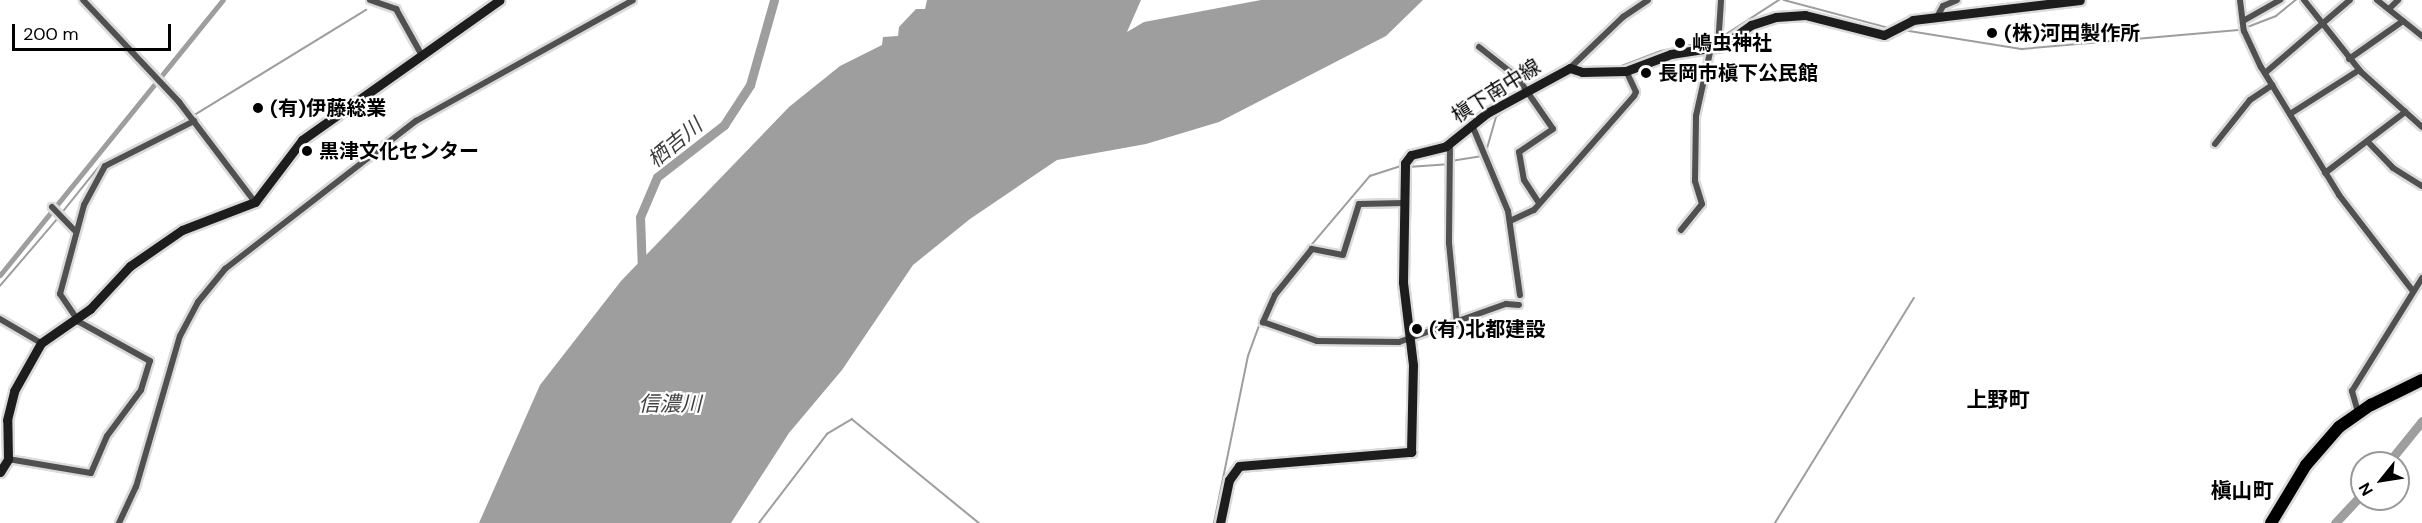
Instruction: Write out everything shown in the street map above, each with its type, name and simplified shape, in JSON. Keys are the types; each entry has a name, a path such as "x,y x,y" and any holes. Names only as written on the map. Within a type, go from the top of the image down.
{"highway":[{"path":"2271,523 2314,455 2358,412 2422,380"}],"main road":[{"path":"0,472 8,459 7,420 14,391 41,343 76,319 130,266 182,230 255,202 302,140 421,54 501,0"},
{"name":"槇下南中線","path":"1220,523 1229,480 1239,466 1411,452 1409,339 1402,282 1406,159 1450,143 1472,125 1570,68 1582,72 1626,71 1671,54 1715,48 1751,25 1786,15 1830,20 1884,35 1903,23 1938,15 2080,0"}],"street":[{"path":"83,0 194,121 255,202"},
{"path":"370,0 374,5 388,2 398,12 421,54"},
{"path":"119,523 136,487 180,336 198,302 225,269 408,126 633,0"},
{"path":"1570,68 1623,17 1648,0"},
{"path":"1681,230 1702,204 1695,181 1696,116 1715,48 1721,0"},
{"path":"1938,15 1943,6 1957,0"},
{"path":"2240,0 2243,21 2272,85 2325,173 2413,291"},
{"path":"2243,21 2280,0"},
{"path":"2304,0 2321,25 2359,70 2422,127"},
{"path":"2265,73 2350,0"},
{"path":"2377,0 2422,36"},
{"path":"2389,9 2398,0"},
{"path":"2349,59 2403,21"},
{"path":"1479,47 1514,74 1553,129 1519,152 1524,180 1539,203"},
{"path":"2290,114 2359,70"},
{"path":"1510,221 1529,214 1634,96 1636,92 1626,71"},
{"path":"2215,144 2250,100 2272,85"},
{"path":"2325,173 2405,112"},
{"path":"8,459 91,473 107,436 141,390 150,361 76,319 59,298 75,231 92,183 105,166 194,121"},
{"path":"1472,125 1497,176 1510,221 1520,295"},
{"path":"2367,142 2393,168 2422,186"},
{"path":"1450,143 1449,243 1457,324"},
{"path":"1404,203 1359,204 1343,255 1312,249 1275,295 1263,322 1327,342 1409,339 1457,324 1506,304 1519,305"},
{"path":"52,207 75,231"},
{"path":"2358,412 2352,391 2422,278"},
{"path":"0,319 41,343"}],"water":[{"name":"信濃川","path":"927,0 1141,0 1127,32 1144,22 1261,0 1423,0 1386,36 1219,122 1146,144 1057,160 970,219 913,265 842,370 789,433 731,523 479,523 540,385 621,281 789,107 840,66 882,45 883,37 898,36 899,27 916,9 925,9"}],"waterway":[{"path":"0,275 223,0"},
{"name":"栖吉川","path":"642,271 640,217 657,177 724,125 750,85 774,0"},
{"path":"1722,37 1779,0"},
{"path":"1784,0 1889,28"},
{"path":"2245,28 2276,16 2296,0"},
{"path":"193,116 366,10"},
{"path":"1903,30 2022,49 2241,30"},
{"path":"1619,67 1661,51 1715,40"},
{"path":"1531,95 1553,82"},
{"path":"1486,152 1496,117 1518,101"},
{"path":"156,137 189,118"},
{"path":"61,214 102,163 144,143"},
{"path":"1451,161 1484,156"},
{"path":"1408,167 1447,164"},
{"path":"1275,288 1370,176 1400,166"},
{"path":"0,286 58,218"},
{"path":"1214,523 1248,356 1271,293"},
{"path":"1775,523 1914,298"},
{"path":"759,523 827,434 852,419 979,523"},
{"path":"2398,451 2422,421"},
{"path":"2335,523 2350,507"}],"place":[{"name":"(株)河田製作所","path":"1992,33"},
{"name":"嶋虫神社","path":"1680,43"},
{"name":"長岡市槇下公民館","path":"1646,73"},
{"name":"(有)伊藤総業","path":"258,108"},
{"name":"黒津文化センター","path":"307,151"},
{"name":"(有)北都建設","path":"1417,329"}],"district":[{"name":"上野町","path":"1998,400"},
{"name":"槇山町","path":"2242,491"}]}
